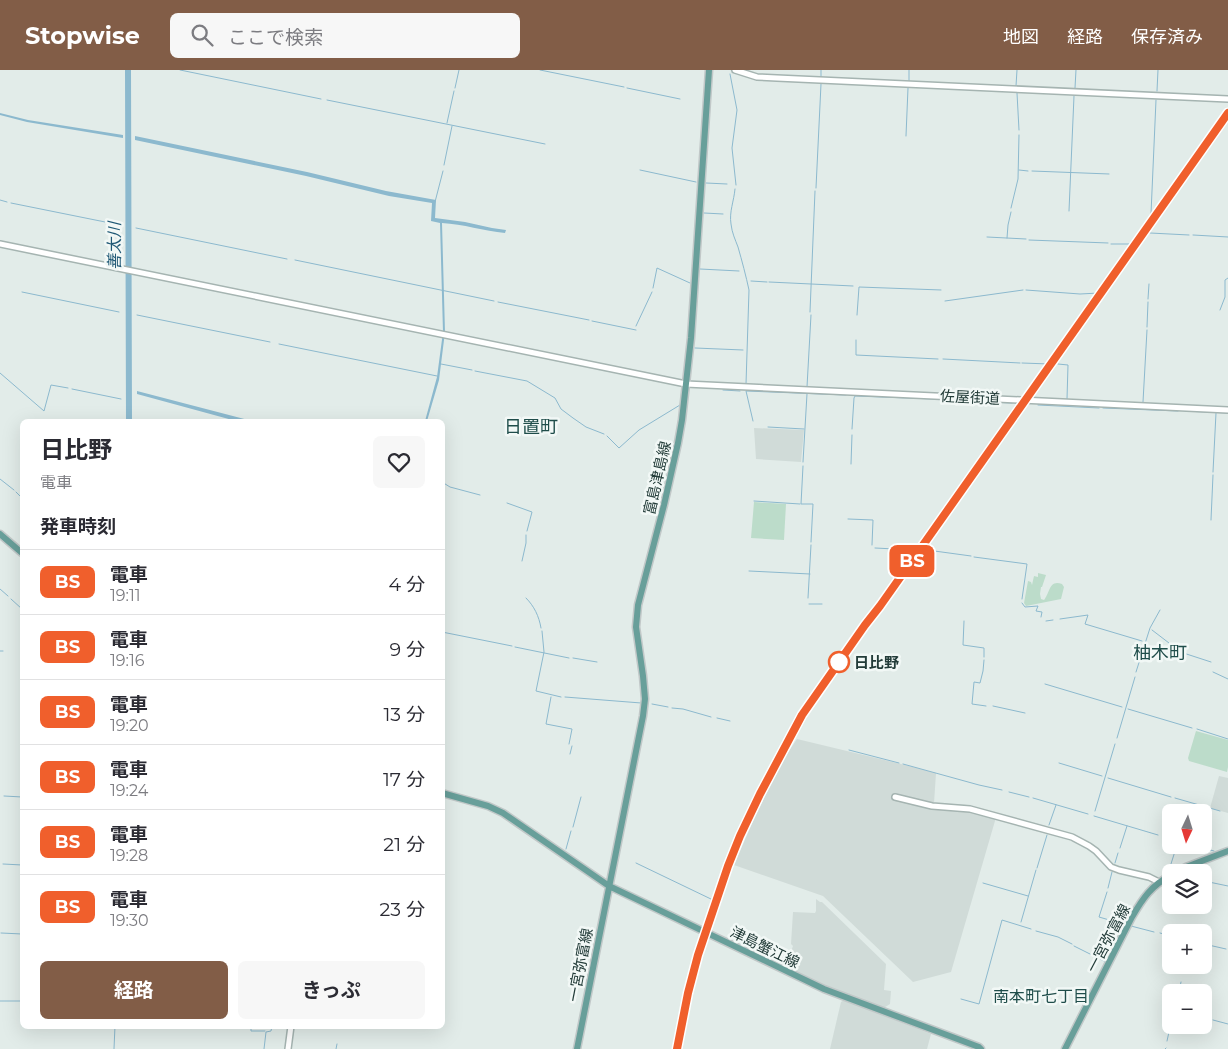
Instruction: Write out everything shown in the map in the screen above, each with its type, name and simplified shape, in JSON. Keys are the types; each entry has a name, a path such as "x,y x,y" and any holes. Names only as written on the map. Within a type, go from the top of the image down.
{"main road":[{"name":"富島津島線","path":"609,886 643,716 643,676 636,627 638,605 664,505 682,420 691,331 709,70"},
{"path":"0,534 20,551"},
{"name":"津島蟹江線","path":"445,795 488,806 503,813 609,886 824,989 981,1049"},
{"path":"1194,864 1228,852"},
{"name":"一宮弥富線","path":"1065,1049 1132,917 1142,900 1162,880"},
{"name":"一宮弥富線","path":"576,1049 609,886"}],"street":[{"path":"735,70 757,77 1228,99"},
{"name":"佐屋街道","path":"0,244 686,384 1228,410"},
{"path":"895,797 932,806 970,809 1072,838 1096,851 1110,867 1149,877 1159,882"},
{"path":"288,1049 291,1029"}],"shaded area":[{"path":"754,428 804,430 801,462 756,459"},
{"path":"797,739 936,773 934,803 967,805 997,814 951,972 913,982 823,896 734,865 757,812 785,757"},
{"path":"1219,776 1228,778 1228,813 1212,809 1211,804"},
{"path":"816,899 822,902 886,964 884,990 891,991 890,1004 882,1009 840,994 785,967 793,946 791,944 793,912 815,913"},
{"path":"844,1000 931,1034 927,1049 830,1049 841,1002"}],"green space":[{"path":"754,502 786,504 784,540 751,538"},
{"path":"1038,573 1046,575 1041,587 1041,599 1044,600 1050,587 1058,583 1064,587 1061,599 1026,606 1024,603 1028,581 1032,585 1034,576 1038,577"},
{"path":"1196,731 1228,740 1227,772 1189,761 1188,758"}],"water":[{"path":"125,70 131,70 132,419 126,419"},
{"path":"0,113 28,120 123,135 123,138 27,122 0,115"},
{"path":"135,136 307,172 386,191 436,200 435,218 506,230 505,233 442,223 445,332 439,380 428,419 426,419 437,377 443,332 440,223 431,221 432,203 389,196 306,176 135,140"},
{"path":"137,391 244,419 229,419 137,394"}],"waterway":[{"path":"180,70 321,99"},
{"path":"455,88 459,70"},
{"path":"540,70 624,87"},
{"path":"821,70 821,77"},
{"path":"909,70 909,81"},
{"path":"1016,86 1017,70"},
{"path":"1075,88 1076,70"},
{"path":"1157,91 1158,70"},
{"path":"730,74 737,110 732,148 736,185"},
{"path":"816,188 821,84"},
{"path":"627,88 680,99"},
{"path":"906,136 908,88"},
{"path":"447,123 454,91"},
{"path":"1017,93 1019,130"},
{"path":"1069,211 1074,96"},
{"path":"327,100 545,144"},
{"path":"1151,214 1156,100"},
{"path":"444,165 452,126"},
{"path":"1011,208 1018,179 1019,135"},
{"path":"640,170 696,182"},
{"path":"1019,170 1028,171"},
{"path":"435,202 443,171"},
{"path":"1032,171 1109,174"},
{"path":"706,183 727,184"},
{"path":"735,189 731,224 749,290 746,384"},
{"path":"810,312 815,191"},
{"path":"0,200 7,202"},
{"name":"善太川","path":"11,203 120,225"},
{"path":"1007,238 1011,212"},
{"path":"704,213 723,214"},
{"path":"1117,269 1151,219"},
{"path":"136,228 287,259"},
{"path":"1150,233 1189,235"},
{"path":"1193,235 1228,237"},
{"path":"987,237 1026,239"},
{"path":"1029,240 1108,243"},
{"path":"1111,244 1132,244"},
{"path":"295,260 494,301"},
{"path":"653,288 657,268 690,283"},
{"path":"700,269 739,271"},
{"path":"1220,310 1225,297 1225,280 1228,278"},
{"path":"751,281 767,282"},
{"path":"769,282 853,286"},
{"path":"1148,299 1149,284"},
{"path":"857,315 859,287 941,290"},
{"path":"945,301 1023,290"},
{"path":"1026,290 1080,294 1099,293"},
{"path":"22,292 119,312"},
{"path":"636,326 652,292"},
{"path":"498,302 589,320"},
{"path":"1147,327 1148,302"},
{"path":"137,315 270,342"},
{"path":"807,387 811,315"},
{"path":"592,321 636,330"},
{"path":"1143,402 1147,330"},
{"path":"856,340 856,355 938,359"},
{"path":"279,344 437,376"},
{"path":"695,348 743,350"},
{"path":"943,359 1020,363"},
{"path":"1022,363 1049,364"},
{"path":"441,364 472,370"},
{"path":"1058,364 1068,365 1067,399"},
{"path":"475,371 527,381 555,398 561,409 586,427 604,434"},
{"path":"0,373 44,411 51,385 68,388"},
{"path":"72,389 121,399"},
{"path":"723,390 740,391"},
{"path":"753,421 746,391 846,395"},
{"path":"803,462 807,394"},
{"path":"852,429 855,396 934,399"},
{"path":"941,400 1012,403"},
{"path":"607,436 619,448 639,430 680,405"},
{"path":"1038,405 1099,408"},
{"path":"1103,408 1178,411"},
{"path":"1185,411 1228,413"},
{"path":"1213,472 1216,413"},
{"path":"768,427 804,429"},
{"path":"851,464 852,435"},
{"path":"803,466 801,504 813,504 811,542"},
{"path":"1211,520 1213,475"},
{"path":"0,479 14,490"},
{"path":"445,484 480,495"},
{"path":"16,492 20,496"},
{"path":"754,501 800,504"},
{"path":"507,503 532,512 527,531"},
{"path":"848,519 873,520 872,545"},
{"path":"522,561 526,535"},
{"path":"808,598 811,545"},
{"path":"875,548 914,550"},
{"path":"927,550 971,556"},
{"path":"974,557 1027,564 1022,599"},
{"path":"749,571 810,574"},
{"path":"0,589 8,596"},
{"path":"526,598 536,612 541,628"},
{"path":"11,599 20,607"},
{"path":"1022,603 1025,607 1038,606 1036,611 1042,612 1041,617"},
{"path":"809,604 822,604"},
{"path":"1136,672 1150,628 1160,610"},
{"path":"1060,619 1088,615 1085,624 1142,641"},
{"path":"1046,621 1053,620"},
{"path":"964,621 963,645 984,648 984,657"},
{"path":"1152,630 1169,643 1168,648 1211,662"},
{"path":"542,631 544,652 536,691 561,697"},
{"path":"445,633 512,646"},
{"path":"515,647 569,658"},
{"path":"573,658 597,662"},
{"path":"984,660 980,683 974,682 972,704 986,706"},
{"path":"1213,672 1228,679"},
{"path":"1117,738 1135,677"},
{"path":"1045,684 1122,707"},
{"path":"551,697 546,724 572,729 569,744"},
{"path":"565,697 641,703"},
{"path":"652,704 668,707"},
{"path":"993,706 1025,713"},
{"path":"672,708 711,717"},
{"path":"1128,709 1192,728"},
{"path":"717,718 730,721"},
{"path":"1197,729 1228,739"},
{"path":"1095,811 1115,744"},
{"path":"570,754 572,746"},
{"path":"849,750 899,763"},
{"path":"1059,763 1102,776"},
{"path":"903,764 1002,790"},
{"path":"1108,778 1171,797"},
{"path":"1009,792 1029,797"},
{"path":"4,796 20,797"},
{"path":"573,827 581,797"},
{"path":"1033,798 1088,814"},
{"path":"1175,798 1220,811"},
{"path":"1049,825 1056,805"},
{"path":"1094,816 1158,835"},
{"path":"1120,848 1127,826"},
{"path":"566,849 571,831"},
{"path":"1037,868 1047,835"},
{"path":"1115,863 1118,853"},
{"path":"1171,864 1174,854"},
{"path":"636,863 713,900"},
{"path":"3,864 20,865"},
{"path":"1021,922 1036,870"},
{"path":"1108,888 1112,872"},
{"path":"983,883 1028,896"},
{"path":"1212,883 1228,886"},
{"path":"1107,892 1099,917 1123,924"},
{"path":"961,999 979,1004 1002,920 1031,929"},
{"path":"1131,926 1154,932"},
{"path":"1036,931 1058,937 1072,944"},
{"path":"1,933 20,934"},
{"path":"1074,946 1106,962"},
{"path":"1212,946 1226,949"},
{"path":"0,1001 20,1001"},
{"path":"1213,1020 1228,1024"},
{"path":"114,1049 115,1029"},
{"path":"251,1029 251,1031 265,1031"},
{"path":"264,1049 266,1032 271,1031 271,1029"},
{"path":"1167,1041 1169,1034"},
{"path":"336,1049 337,1044"}],"railway":[{"path":"677,1049 693,973 726,875 765,783 804,712 1228,113"}],"train":[{"name":"BS","path":"677,1049 695,965 728,866 760,794 802,715 996,444 1228,113"}],"place":[{"name":"日比野","path":"839,662"}],"district":[{"name":"日置町","path":"531,427"},
{"name":"柚木町","path":"1160,653"},
{"name":"南本町七丁目","path":"1041,996"}]}
